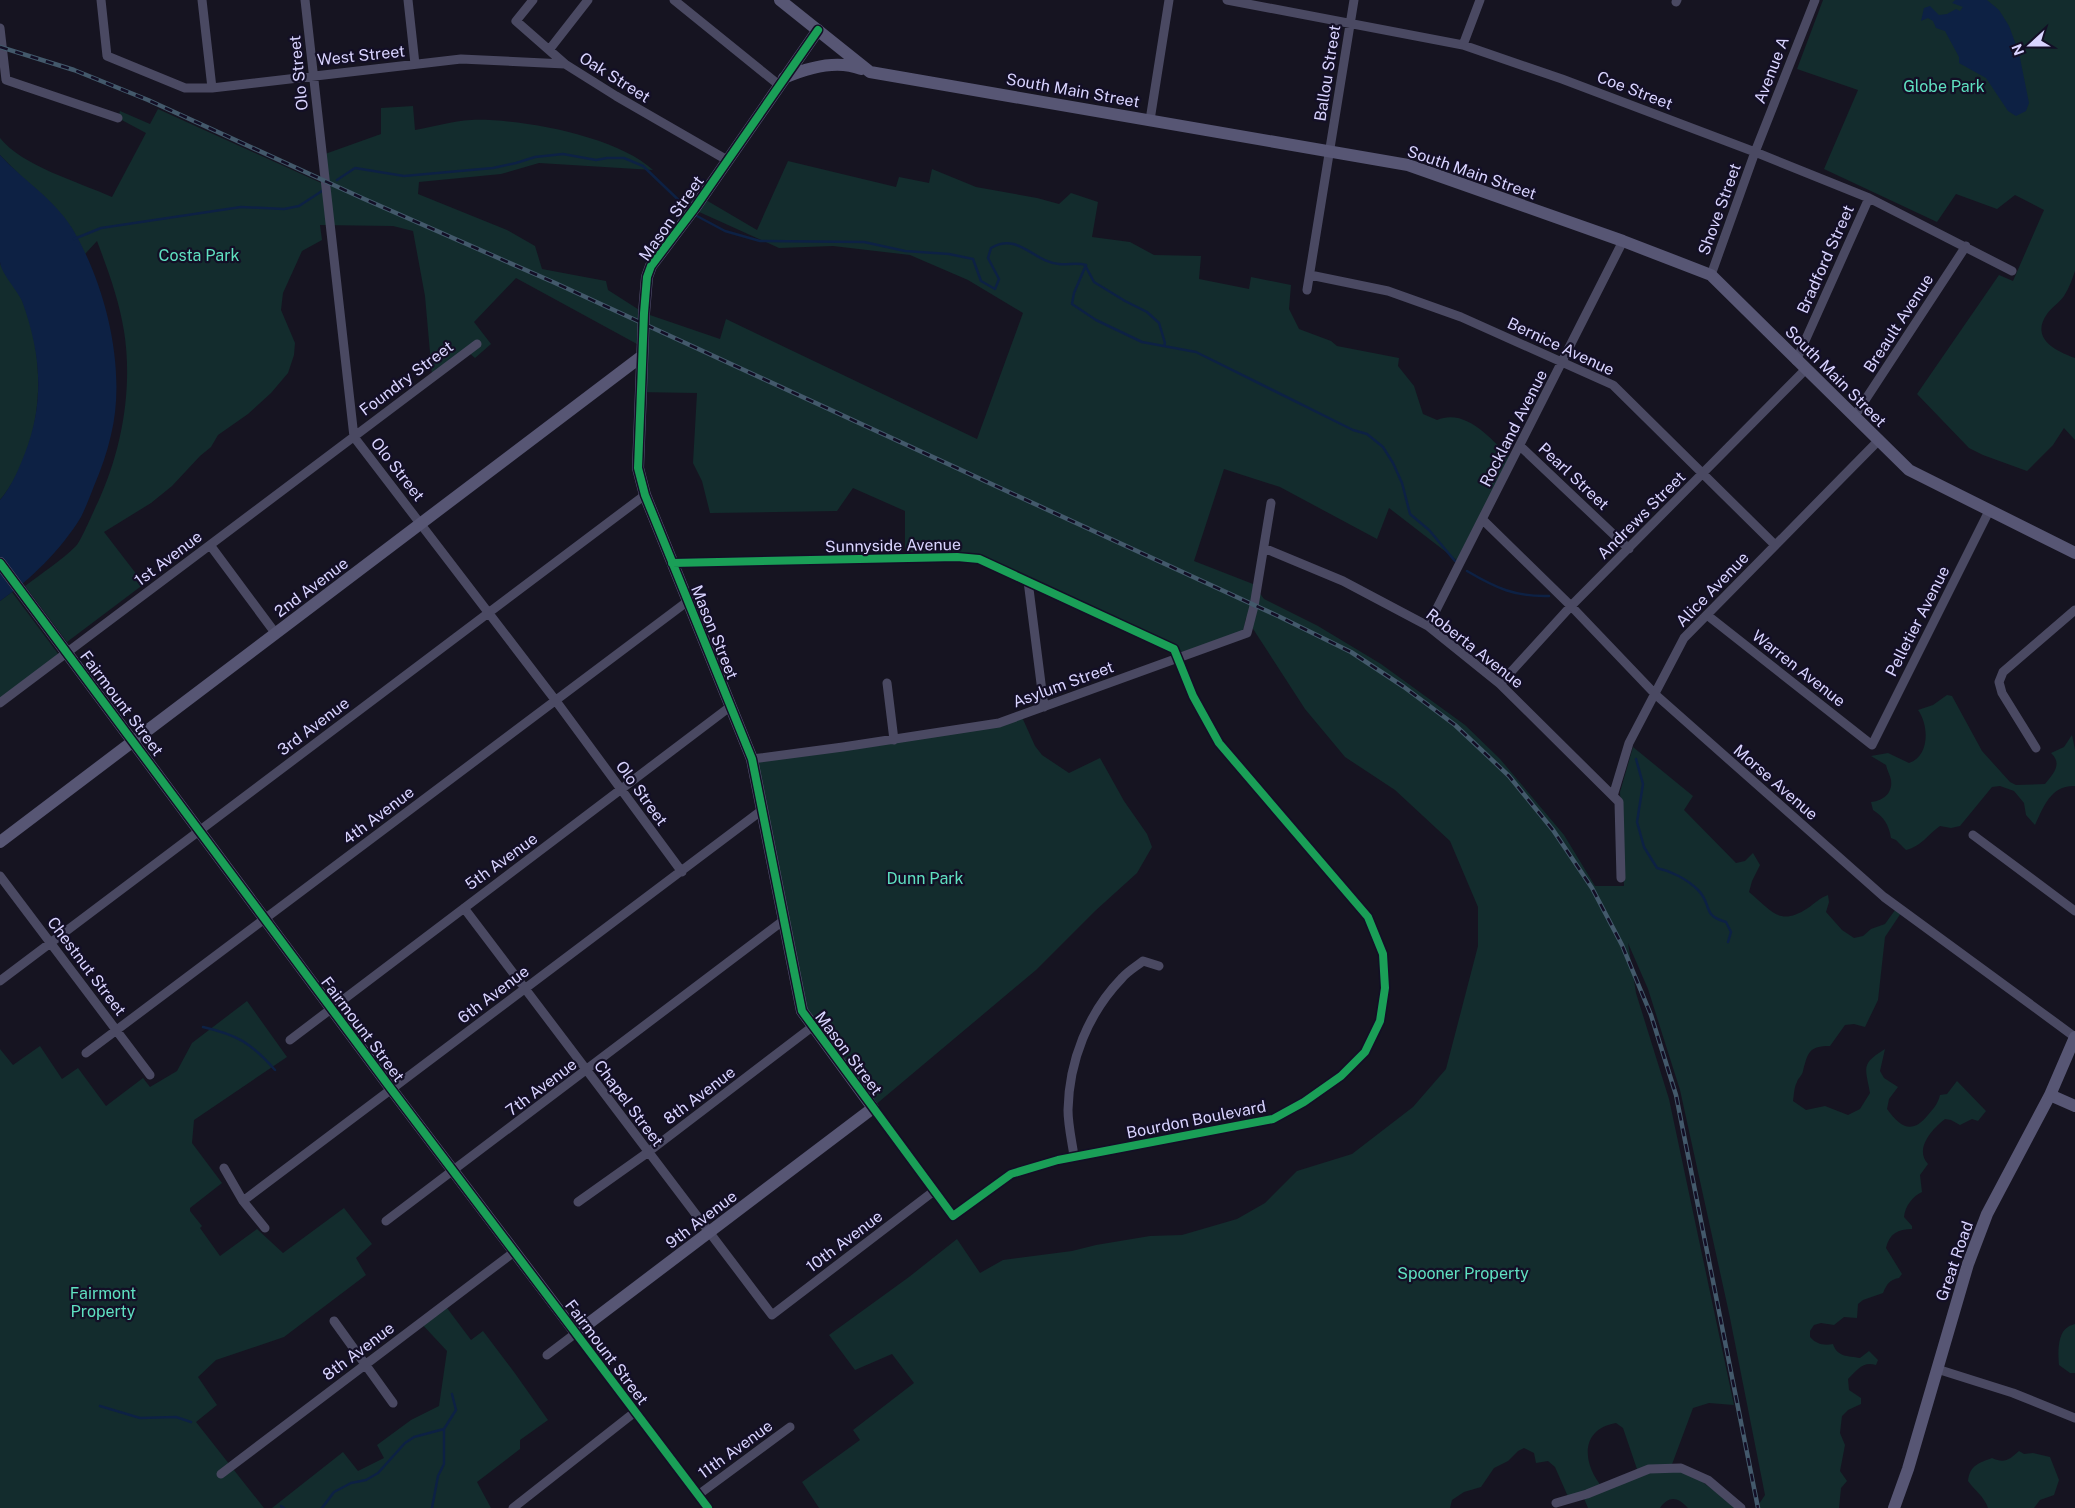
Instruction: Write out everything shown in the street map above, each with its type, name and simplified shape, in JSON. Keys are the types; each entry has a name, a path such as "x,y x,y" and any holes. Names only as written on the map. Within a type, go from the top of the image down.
{"street":[{"name":"West Street","path":"101,0 107,56 184,88 212,88 415,64"},
{"path":"202,0 212,88"},
{"name":"Olo Street","path":"305,0 354,437 556,701 682,872"},
{"path":"408,0 415,64"},
{"path":"533,0 516,21 565,64"},
{"path":"549,50 588,0"},
{"path":"674,0 782,82 821,66 836,64 850,64 870,72"},
{"name":"South Main Street","path":"780,0 870,72 1051,105 1150,120 1408,165 1623,241 1711,276 1909,470 2075,553"},
{"path":"1150,120 1169,0"},
{"name":"Coe Street","path":"1227,0 1463,45 1562,79 1755,152 1869,198 2012,271"},
{"name":"Ballou Street","path":"1307,290 1354,0"},
{"path":"1463,45 1480,0"},
{"name":"Avenue A","path":"1755,152 1815,0"},
{"path":"0,28 6,80 118,118"},
{"name":"Mason Street","path":"818,30 652,266 647,277 638,468 645,495 752,759 802,1012 953,1216"},
{"name":"Oak Street","path":"415,64 461,59 565,64 616,96 727,160"},
{"name":"Shove Street","path":"1711,276 1755,152"},
{"name":"Bradford Street","path":"1801,365 1869,198"},
{"name":"Rockland Avenue","path":"1428,626 1623,241"},
{"name":"Breault Avenue","path":"1854,417 1966,246"},
{"name":"Bernice Avenue","path":"1310,274 1388,291 1461,317 1613,385 1775,545"},
{"name":"Foundry Street","path":"354,437 477,344"},
{"name":"2nd Avenue","path":"0,842 642,356"},
{"name":"Andrews Street","path":"1500,684 1571,606 1703,474 1801,365"},
{"name":"1st Avenue","path":"0,703 354,437"},
{"name":"Alice Avenue","path":"1614,796 1630,743 1684,638 1878,441"},
{"name":"Pearl Street","path":"1520,446 1629,549"},
{"name":"3rd Avenue","path":"0,981 199,833 488,612 645,495"},
{"name":"Asylum Street","path":"752,759 894,740 999,723 1247,633 1271,503"},
{"name":"Pelletier Avenue","path":"1872,745 1989,511"},
{"name":"Morse Avenue","path":"1483,520 1571,606 1656,695 1884,896 2075,1037"},
{"path":"210,545 276,634"},
{"name":"Roberta Avenue","path":"1264,548 1343,581 1428,626 1500,684 1614,796"},
{"name":"Sunnyside Avenue","path":"672,563 958,557 979,559 1174,649 1178,659"},
{"name":"Fairmount Street","path":"0,563 134,740 199,833 708,1508"},
{"path":"1028,581 1044,707"},
{"name":"4th Avenue","path":"86,1053 688,601"},
{"path":"2036,748 2002,693 1999,682 2003,672 2075,610"},
{"name":"Warren Avenue","path":"1707,615 1872,745"},
{"name":"Bourdon Boulevard","path":"953,1216 1011,1174 1074,1156 1273,1119 1304,1102 1341,1076 1365,1052 1380,1021 1385,988 1383,954 1368,917 1219,743 1193,696 1178,659"},
{"path":"887,683 894,740"},
{"name":"5th Avenue","path":"290,1040 731,706"},
{"path":"1614,796 1619,802 1621,878"},
{"name":"6th Avenue","path":"242,1201 762,810"},
{"path":"1973,836 2075,911"},
{"name":"Chestnut Street","path":"0,876 150,1074"},
{"name":"Chapel Street","path":"464,908 708,1234 772,1315"},
{"name":"7th Avenue","path":"386,1221 784,920"},
{"path":"1074,1156 1068,1112 1072,1073 1083,1036 1100,1005 1123,977 1144,961 1159,966"},
{"name":"8th Avenue","path":"578,1202 647,1153 812,1027"},
{"name":"Great Road","path":"1894,1508 1908,1469 1968,1264 1987,1214 2050,1095 2075,1037"},
{"path":"2050,1095 2075,1106"},
{"name":"9th Avenue","path":"547,1355 873,1108"},
{"path":"224,1168 242,1201 265,1228"},
{"name":"10th Avenue","path":"772,1315 934,1191"},
{"name":"8th Avenue","path":"221,1474 514,1252"},
{"path":"334,1321 393,1403"},
{"path":"1937,1369 2012,1393 2075,1418"},
{"path":"513,1508 635,1412"},
{"name":"11th Avenue","path":"698,1495 790,1427"},
{"path":"1556,1503 1587,1494 1649,1469 1681,1468 1708,1480 1741,1508"}],"green space":[{"name":"Globe Park","path":"1823,0 2075,0 2075,271 2064,296 2047,314 2041,330 2043,337 2053,347 2075,358 2075,440 2064,428 2053,445 2027,471 1969,448 1917,394 1999,275 2013,281 2044,210 2015,195 1997,209 1956,194 1937,222 1824,169 1858,90 1797,69"},
{"path":"413,106 415,130 471,120 515,122 541,126 593,139 637,158 653,170 539,163 501,174 419,182 418,194 507,230 535,246 542,269 606,281 608,290 644,313 720,339 726,319 977,439 1023,313 968,280 910,255 833,246 779,248 697,211 706,200 757,230 788,161 896,187 899,177 929,183 932,169 976,187 1059,204 1071,193 1098,202 1092,237 1130,242 1154,255 1201,256 1199,279 1249,289 1251,277 1291,285 1289,309 1299,329 1331,341 1337,346 1399,358 1398,366 1414,386 1423,414 1437,420 1448,417 1468,422 1487,435 1511,458 1459,562 1389,508 1377,539 1280,487 1224,469 1194,561 1253,584 1264,599 1318,626 1381,664 1465,725 1500,759 1564,835 1595,886 1624,886 1620,792 1633,747 1693,796 1684,810 1736,863 1745,861 1753,853 1760,865 1749,892 1776,914 1790,916 1798,914 1828,895 1829,902 1826,912 1842,930 1854,938 1863,936 1871,929 1885,924 1898,906 1903,910 1885,937 1878,1000 1865,1027 1854,1024 1845,1025 1830,1046 1818,1047 1810,1051 1796,1084 1793,1101 1806,1110 1825,1106 1848,1115 1860,1109 1870,1093 1866,1071 1868,1062 1885,1049 1880,1071 1884,1078 1898,1087 1889,1099 1887,1109 1901,1124 1911,1127 1917,1125 1935,1106 1940,1095 1947,1094 1957,1081 1986,1111 1978,1121 1972,1119 1960,1125 1945,1119 1926,1140 1923,1152 1928,1164 1920,1175 1922,1192 1910,1202 1904,1217 1912,1226 1912,1229 1895,1233 1889,1239 1886,1248 1902,1274 1899,1278 1889,1283 1883,1293 1863,1300 1858,1304 1857,1318 1844,1317 1834,1325 1821,1323 1814,1325 1810,1331 1810,1337 1815,1341 1823,1345 1833,1344 1840,1354 1860,1358 1869,1351 1878,1360 1876,1365 1867,1364 1860,1367 1848,1379 1849,1390 1861,1398 1861,1404 1848,1410 1842,1416 1840,1433 1845,1445 1840,1471 1847,1481 1841,1488 1839,1508 1760,1508 1759,1504 1765,1495 1729,1313 1680,1090 1648,989 1628,943 1636,993 1669,1099 1734,1405 1709,1403 1693,1408 1671,1467 1692,1474 1737,1508 1688,1508 1677,1500 1670,1499 1660,1508 1588,1508 1583,1496 1569,1499 1555,1467 1548,1461 1536,1463 1534,1453 1524,1448 1508,1461 1494,1468 1481,1487 1464,1492 1452,1500 1450,1508 819,1508 802,1482 860,1440 853,1430 914,1383 892,1354 855,1370 829,1335 909,1277 957,1239 980,1273 1003,1260 1072,1251 1150,1236 1182,1235 1237,1219 1265,1203 1297,1171 1352,1154 1413,1107 1446,1069 1478,946 1478,907 1450,841 1395,790 1345,757 1305,709 1246,618 1242,637 1179,659 1174,647 976,557 905,552 905,511 853,488 837,511 710,513 702,481 693,463 697,393 636,392 637,344 516,278 474,322 491,344 475,358 467,351 432,375 425,296 413,231 393,226 320,225 322,240 302,251 283,293 281,310 295,343 294,355 288,373 271,393 248,414 218,435 211,447 172,486 151,503 104,532 144,584 67,642 25,586 76,546 106,482 119,440 126,396 127,374 124,331 116,297 97,241 85,254 71,227 0,155 0,138 22,157 36,165 112,197 146,133 118,118 120,111 150,124 158,109 328,186 325,154 381,134 381,108","holes":["1616,1423 1623,1428 1638,1472 1602,1487 1595,1478 1588,1458 1590,1440 1604,1426"]},
{"path":"0,264 17,289 29,318 36,349 38,382 36,415 29,446 17,475 0,500"},
{"path":"12,592 62,659 0,706 0,601"},
{"path":"1947,695 1952,696 1982,751 2010,782 2016,785 2045,784 2056,769 2055,757 2051,753 2064,747 2072,735 2075,750 2075,786 2060,789 2054,793 2045,804 2035,825 2026,815 2024,803 2014,791 2000,786 1992,787 1960,826 1951,828 1940,826 1920,843 1906,850 1896,840 1891,838 1885,822 1873,810 1871,802 1886,796 1890,789 1891,780 1886,765 1871,756 1888,753 1909,763 1916,759 1924,747 1926,732 1922,716 1918,710 1933,705"},
{"name":"Dunn Park","path":"1021,715 1035,746 1042,755 1069,773 1100,758 1124,801 1147,834 1152,847 1137,873 1095,911 1036,970 874,1106 804,1008 756,761"},
{"name":"Fairmont Property","path":"247,1001 287,1057 194,1120 192,1143 222,1183 190,1208 190,1211 202,1226 200,1228 220,1256 257,1229 283,1253 344,1208 372,1244 356,1258 366,1275 284,1337 216,1360 198,1377 217,1405 196,1422 264,1508 0,1508 0,1049 13,1065 40,1046 62,1079 78,1068 106,1106 143,1078 150,1087 177,1071 192,1043"},
{"path":"444,1304 471,1340 483,1331 548,1420 520,1440 520,1449 477,1482 491,1508 272,1508 343,1452 358,1471 384,1458 377,1445 411,1420 439,1406 447,1351 420,1322"},
{"path":"2075,1324 2075,1373 2070,1373 2059,1365 2059,1345 2064,1330"},
{"path":"2019,1451 2024,1454 2033,1453 2050,1457 2059,1480 2054,1495 2040,1500 2034,1508 1988,1508 1982,1497 1968,1481 1971,1471 1983,1461 1992,1458 2004,1461"}],"water":[{"path":"1955,0 1987,0 1999,10 2009,26 2019,53 2029,103 2026,111 2016,116 2008,111 1986,78 1959,63 1959,57 1945,31 1936,28 1933,21 1928,18 1921,21 1924,8 1930,6 1939,15 1947,14 1956,9 1960,11 1963,7 1952,3"},
{"path":"0,155 65,218 84,251 104,301 115,356 116,383 115,410 106,455 81,517 45,563 0,601 0,500 17,471 31,434 36,415 38,377 33,339 22,301 3,271 0,262"}],"waterway":[{"path":"337,180 355,168 404,176 493,168 535,157 563,154 596,160 624,158 643,166 689,210"},
{"path":"74,239 101,228 241,207 284,209 299,206 325,189"},
{"path":"695,215 725,231 760,241 864,242 905,251 949,254 973,259 981,281 995,289 999,279 988,258 991,248 1001,244 1010,243 1050,262 1086,265 1074,293 1072,304 1096,320 1142,342 1196,352 1353,430 1367,434 1383,447 1393,463 1402,483 1410,514 1429,530 1455,561"},
{"path":"1086,267 1094,282 1147,312 1159,323 1165,343 1164,346"},
{"path":"1467,571 1506,590 1526,595 1549,596"},
{"path":"1636,759 1643,784 1637,822 1644,847 1657,868 1679,876 1698,890 1705,900 1710,913 1726,922 1731,932 1728,942"},
{"path":"203,1027 226,1033 243,1041 259,1053 275,1070"},
{"path":"432,1508 438,1476 444,1464 444,1429 456,1410 452,1394"},
{"path":"100,1406 140,1418 176,1417 191,1422"},
{"path":"322,1508 334,1492 351,1483 366,1480 378,1473 405,1443 414,1437 444,1429"}],"railway":[{"path":"0,47 74,70 148,100 362,198 553,282 1278,616 1351,652 1404,687 1455,725 1509,776 1553,830 1592,888 1622,945 1651,1015 1676,1095 1758,1508"}],"cycle path":[{"path":"672,563 957,557 979,559 1174,649 1193,696 1219,743 1368,917 1383,954 1385,988 1380,1021 1365,1052 1341,1076 1304,1102 1273,1119 1058,1160 1011,1174 953,1216 802,1011 752,759 645,495 638,468 644,313 647,277 651,266 694,209 818,30"},
{"path":"0,563 392,1090 708,1508"}],"park label":[{"name":"Costa Park","path":"199,255"},
{"name":"Spooner Property","path":"1463,1273"}]}
